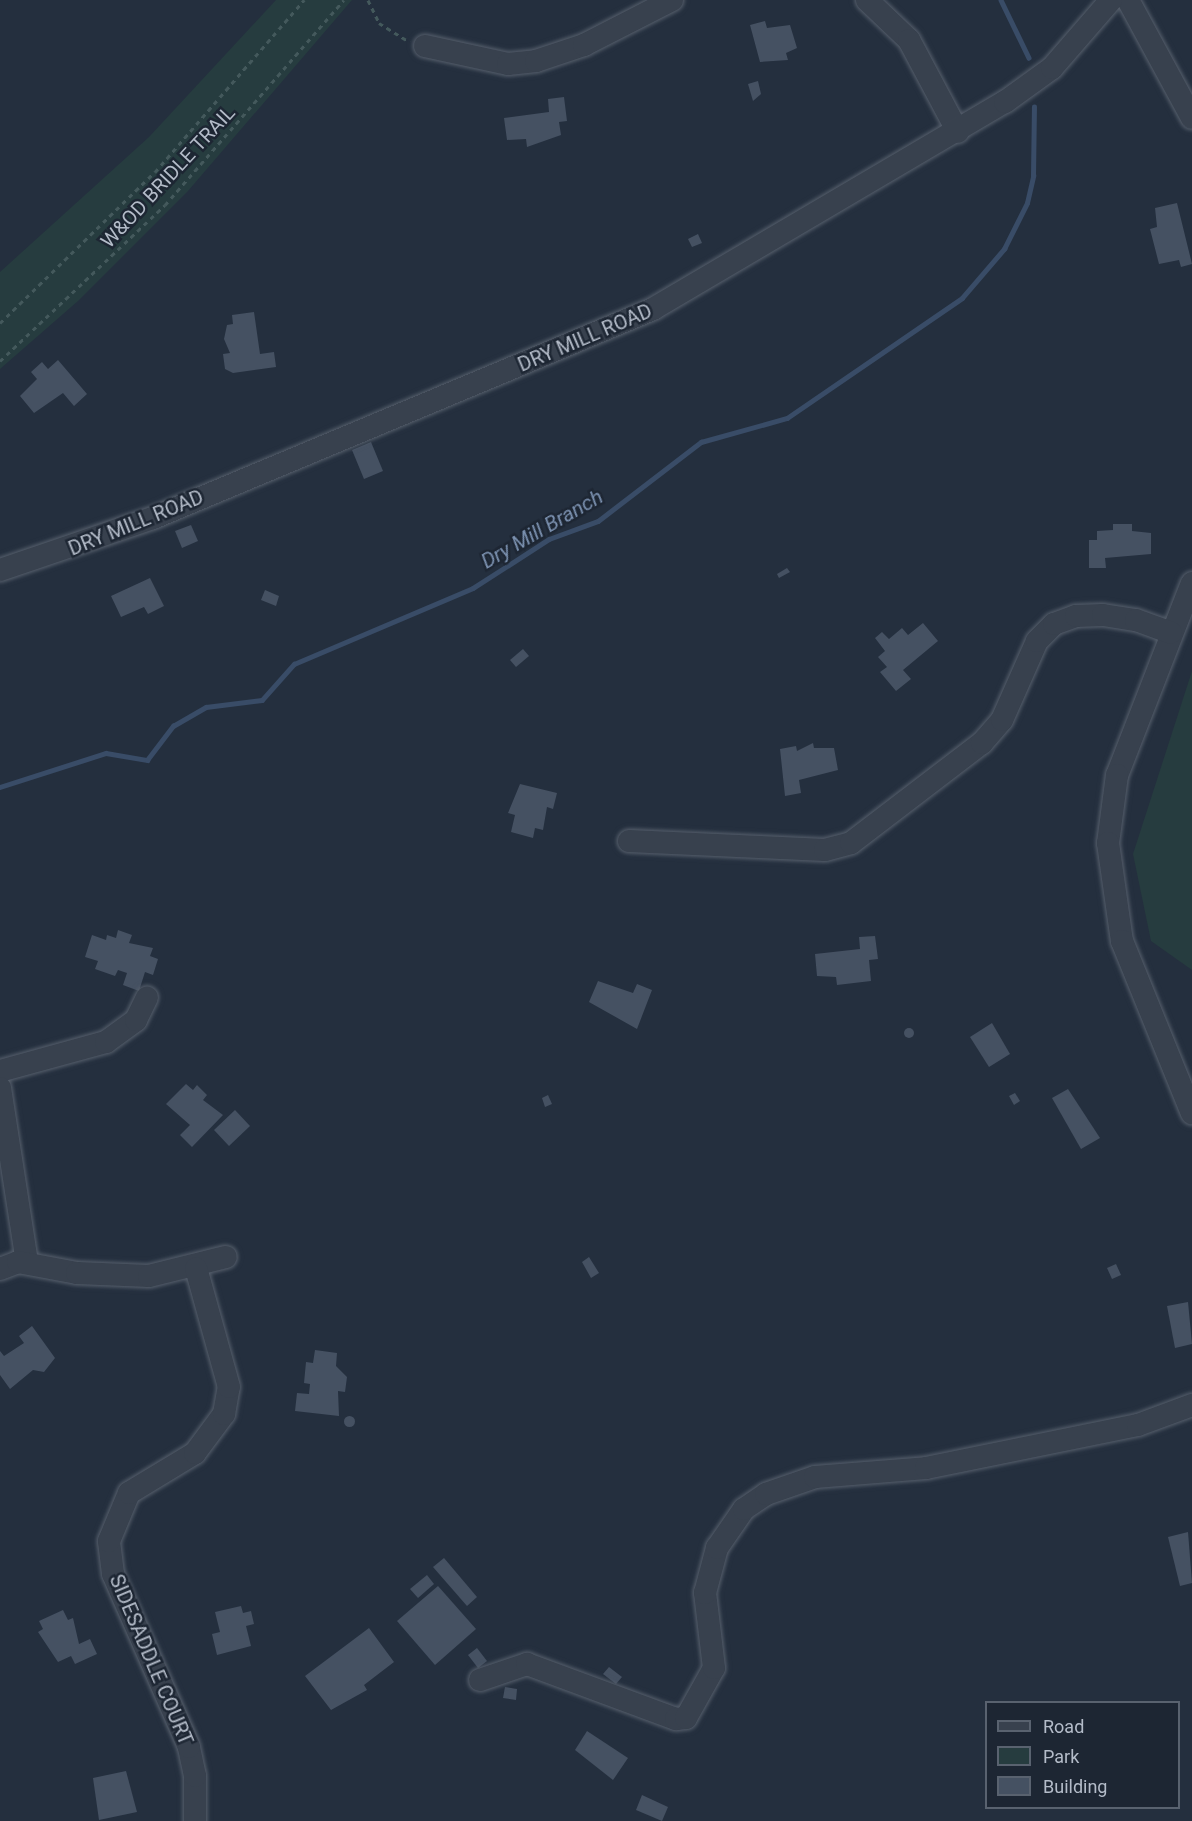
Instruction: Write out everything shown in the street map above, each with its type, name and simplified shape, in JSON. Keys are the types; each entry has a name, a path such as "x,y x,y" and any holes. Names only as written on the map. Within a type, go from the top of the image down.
{"street":[{"path":"425,46 508,64 536,61 584,45 672,0"},
{"path":"867,0 909,40 958,132"},
{"name":"DRY MILL ROAD","path":"0,570 153,518 653,309 958,132 1052,68 1111,0"},
{"path":"1128,0 1192,118"},
{"path":"1192,583 1117,775 1108,875 1122,941 1192,1113"},
{"path":"629,841 825,850 851,843 982,743 1002,720 1037,641 1054,624 1076,615 1103,615 1136,620 1171,633"},
{"path":"0,1071 106,1042 136,1020 147,998"},
{"path":"0,1088 27,1263"},
{"path":"0,1269 27,1263 114,1276 196,1268 226,1257"},
{"name":"SIDESADDLE COURT","path":"195,1821 195,1776 189,1747 113,1574 109,1541 129,1493 195,1453 224,1414 229,1387 196,1268"},
{"path":"480,1680 527,1664 676,1719 686,1718 714,1668 705,1593 717,1548 744,1509 766,1494 815,1478 926,1468 1138,1425 1192,1404"}],"path":[{"path":"0,323 155,172 304,0"},
{"name":"W&OD BRIDLE TRAIL","path":"0,361 165,205 344,0"},
{"path":"368,0 379,23 399,39 425,46"}],"green space":[{"path":"276,0 352,0 188,191 78,301 0,369 0,272 149,137"},
{"path":"1192,671 1192,970 1151,941 1133,854"}],"building":[{"path":"765,21 767,28 790,25 797,48 786,53 788,60 760,62 750,25"},
{"path":"758,81 761,94 753,101 748,84"},
{"path":"564,97 567,121 559,122 561,135 527,147 526,139 507,140 504,118 549,112 548,99"},
{"path":"1177,203 1192,264 1181,267 1179,260 1159,264 1150,229 1157,227 1155,208"},
{"path":"698,234 702,243 692,247 688,239"},
{"path":"254,312 260,354 274,352 276,367 233,373 225,369 223,354 230,353 224,339 227,325 233,324 232,315"},
{"path":"58,360 87,394 74,406 63,393 34,413 20,396 37,379 31,372 42,362 48,369"},
{"path":"371,442 383,471 364,479 352,450"},
{"path":"1113,524 1132,524 1132,531 1151,533 1151,554 1105,558 1106,568 1089,568 1089,540 1097,540 1097,531 1113,530"},
{"path":"191,525 198,541 182,548 175,531"},
{"path":"787,568 790,572 779,578 777,574"},
{"path":"150,578 164,606 148,614 144,607 121,617 111,596"},
{"path":"265,590 279,596 276,606 261,600"},
{"path":"923,623 938,641 903,670 911,679 896,691 880,672 887,667 878,657 885,651 875,638 882,632 889,639 902,628 908,635"},
{"path":"523,649 529,656 516,667 510,660"},
{"path":"813,743 814,748 834,748 838,770 799,780 801,793 785,796 780,749 796,746 797,751"},
{"path":"520,784 557,793 553,809 547,807 543,830 535,828 533,838 511,832 515,815 508,813"},
{"path":"118,930 132,935 129,943 153,948 150,956 158,959 153,975 145,972 139,991 123,985 127,973 118,970 115,976 95,969 98,961 85,957 92,935 106,940 107,935 116,938"},
{"path":"875,936 878,959 869,960 871,981 837,985 836,977 817,976 815,954 860,949 859,937"},
{"path":"598,981 633,993 637,984 652,990 637,1029 589,1002"},
{"path":"992,1023 1010,1054 989,1067 970,1037"},
{"path":"909,1028 914,1033 909,1038 904,1033"},
{"path":"186,1084 193,1090 197,1085 207,1095 203,1100 223,1115 192,1147 180,1135 190,1125 166,1104"},
{"path":"1068,1089 1100,1138 1081,1149 1052,1098"},
{"path":"1015,1093 1020,1101 1014,1105 1009,1096"},
{"path":"548,1095 552,1104 545,1107 542,1098"},
{"path":"235,1110 250,1126 229,1146 214,1130"},
{"path":"589,1257 599,1273 591,1278 582,1262"},
{"path":"1116,1264 1121,1275 1112,1279 1107,1268"},
{"path":"1188,1302 1192,1344 1175,1348 1167,1306"},
{"path":"32,1326 55,1358 44,1372 33,1370 10,1389 0,1375 0,1351 4,1356 24,1343 19,1336"},
{"path":"315,1350 337,1353 336,1366 347,1377 345,1392 338,1391 339,1416 295,1411 297,1393 309,1394 310,1384 304,1383 306,1362 313,1363"},
{"path":"349,1415 355,1421 349,1427 343,1421"},
{"path":"1188,1532 1192,1583 1180,1586 1168,1537"},
{"path":"444,1558 477,1597 467,1606 433,1567"},
{"path":"427,1575 434,1584 418,1598 410,1589"},
{"path":"438,1586 476,1629 435,1665 397,1621"},
{"path":"241,1606 243,1613 251,1611 254,1624 246,1626 251,1646 217,1655 212,1634 220,1632 215,1612"},
{"path":"63,1610 68,1620 73,1618 79,1644 90,1639 97,1654 75,1664 71,1656 58,1662 38,1632 43,1629 39,1621"},
{"path":"369,1628 394,1662 364,1685 367,1690 331,1710 305,1676"},
{"path":"477,1648 487,1661 478,1668 468,1655"},
{"path":"609,1667 622,1677 616,1684 603,1674"},
{"path":"505,1687 517,1689 516,1700 503,1698"},
{"path":"587,1731 628,1758 613,1780 575,1750"},
{"path":"126,1771 137,1812 99,1820 93,1778"},
{"path":"642,1795 668,1807 662,1821 636,1810"}],"waterway":[{"name":"Dry Mill Branch","path":"1001,0 1029,58"},
{"name":"Dry Mill Branch","path":"0,787 106,753 147,760 173,726 206,707 262,700 294,664 473,588 549,539 598,521 701,442 787,418 962,298 1004,249 1027,203 1033,176 1034,107"}]}
